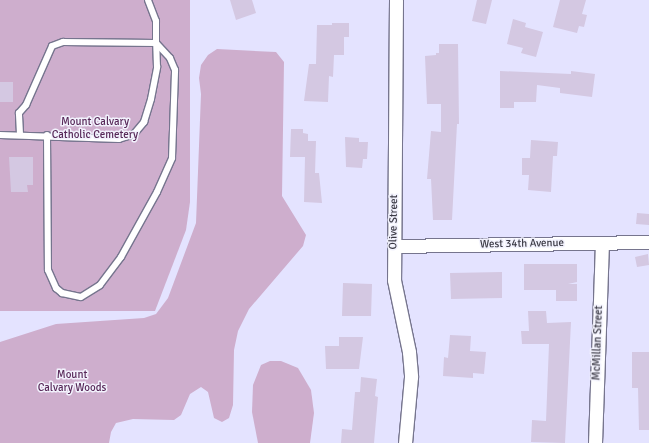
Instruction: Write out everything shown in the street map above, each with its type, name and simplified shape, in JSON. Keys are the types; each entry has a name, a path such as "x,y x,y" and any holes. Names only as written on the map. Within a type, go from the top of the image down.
{"street":[{"name":"Olive Street","path":"396,0 395,289 409,352 411,377 405,443"},
{"name":"West 34th Avenue","path":"394,246 649,242"},
{"name":"McMillan Street","path":"595,443 602,243"}],"lane":[{"path":"0,134 125,138 138,131 153,93 156,21 148,0"},
{"path":"20,134 20,113 26,105 52,46 63,42 156,43 170,58 175,70 172,158 157,192 121,257 100,285 87,295 80,297 62,293 56,288 48,270 47,135"}],"green space":[{"name":"Mount Calvary Catholic Cemetery","path":"0,0 190,0 190,202 186,230 155,311 0,311"},
{"name":"Mount Calvary Woods","path":"217,49 276,52 284,62 282,196 306,235 303,246 249,309 238,331 234,350 233,405 229,418 222,422 214,418 208,392 201,387 190,394 181,415 174,420 133,419 116,423 111,432 109,443 0,443 0,342 56,324 144,318 156,314 168,298 196,223 201,94 199,78 201,65 208,55"},
{"path":"270,361 281,361 298,368 311,390 314,413 310,443 258,443 252,412 253,385 261,365"}],"building":[{"path":"230,0 252,0 256,13 236,20"},
{"path":"477,0 492,0 486,24 472,21"},
{"path":"560,0 586,0 582,14 587,15 584,27 579,26 577,33 553,27"},
{"path":"513,19 526,23 525,27 543,32 536,57 521,53 523,48 507,44"},
{"path":"332,23 349,23 349,37 344,37 344,55 334,55 333,77 329,76 328,102 304,101 309,64 316,64 317,25 332,25"},
{"path":"439,44 458,44 459,124 457,124 452,220 433,220 431,179 427,179 431,131 441,132 441,104 427,104 425,56 436,55 436,53 439,53"},
{"path":"500,71 571,74 571,71 595,74 592,97 560,93 560,88 537,85 536,102 514,102 514,108 500,108"},
{"path":"0,82 13,82 13,102 0,102"},
{"path":"291,129 303,129 303,133 308,134 308,141 316,141 315,173 319,173 322,203 304,202 305,157 290,157"},
{"path":"345,137 359,138 359,142 368,142 367,159 363,159 362,168 346,167"},
{"path":"531,140 558,142 557,156 553,156 551,192 528,190 529,175 522,175 522,158 530,158"},
{"path":"9,157 33,157 33,185 27,185 28,192 11,192"},
{"path":"637,213 649,214 649,225 636,224"},
{"path":"648,254 649,265 637,267 635,257"},
{"path":"524,264 577,264 577,282 568,284 577,284 577,301 556,301 556,290 524,290"},
{"path":"502,272 502,298 451,299 450,273"},
{"path":"343,283 372,284 371,316 342,316"},
{"path":"528,311 546,311 547,323 571,322 565,443 531,442 532,420 546,421 549,344 522,344 521,331 529,331"},
{"path":"450,335 471,336 470,351 486,352 484,374 473,373 473,378 443,376 444,357 448,358"},
{"path":"339,337 363,337 359,369 326,369 325,346 339,346"},
{"path":"632,352 649,352 649,430 639,430 638,388 632,388"},
{"path":"361,377 377,379 375,396 378,397 374,443 341,443 342,429 352,430 355,392 360,392"}]}
